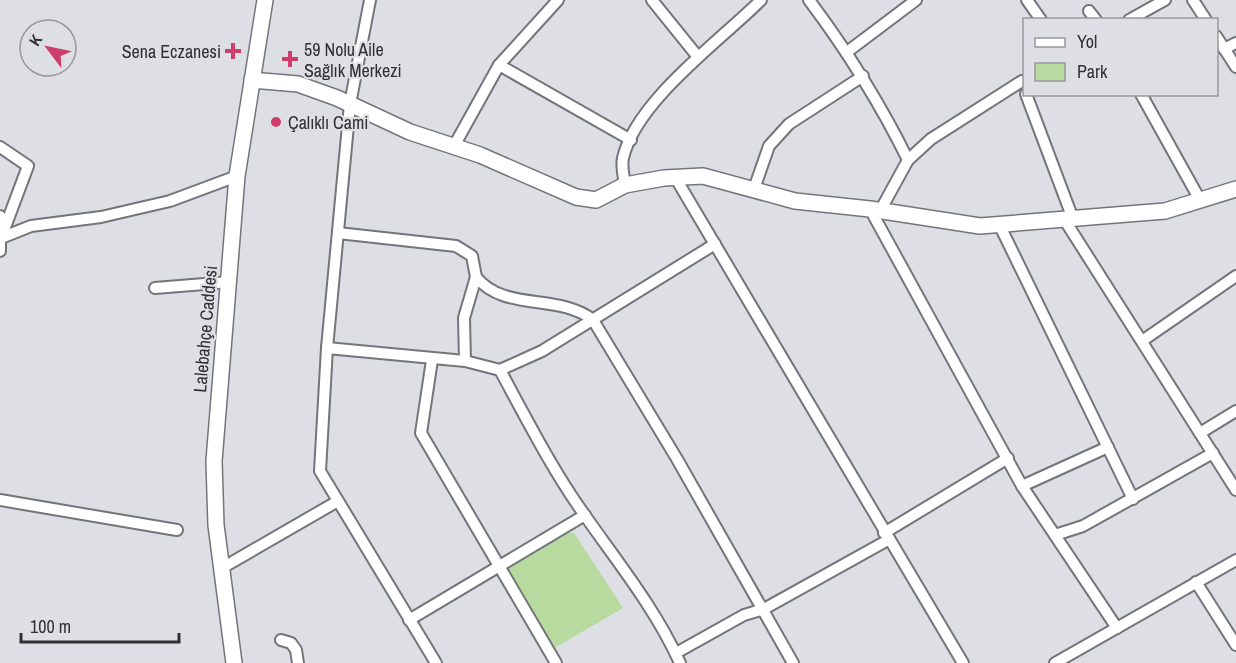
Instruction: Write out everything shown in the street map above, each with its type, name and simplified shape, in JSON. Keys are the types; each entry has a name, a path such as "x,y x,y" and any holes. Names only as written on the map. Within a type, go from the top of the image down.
{"street":[{"name":"Lalebahçe Caddesi","path":"234,663 216,525 214,461 237,176 265,0"},
{"path":"370,0 350,104 327,348 320,471 433,662"},
{"path":"454,146 499,65 558,0"},
{"path":"652,0 698,57"},
{"path":"625,185 623,159 640,121 698,57 760,0"},
{"path":"809,0 880,103 908,160"},
{"path":"847,52 916,0"},
{"path":"1028,0 1040,18"},
{"path":"1133,18 1165,0"},
{"path":"1193,0 1205,18"},
{"path":"1218,39 1236,67"},
{"path":"1224,49 1236,43"},
{"path":"499,65 631,140"},
{"path":"754,189 769,146 789,124 863,76"},
{"path":"252,80 298,84 350,104 410,132 454,146 576,197 596,200 625,185 675,177 703,176 795,201 980,226 1165,211 1236,189"},
{"path":"875,210 908,160 931,139 1023,85"},
{"path":"1027,96 1068,219 1236,490"},
{"path":"1142,96 1200,200"},
{"path":"0,147 28,166 1,238"},
{"path":"1,238 31,226 101,217 170,201 237,176"},
{"path":"675,177 963,663"},
{"path":"875,210 1022,486 1117,628"},
{"path":"0,216 0,250"},
{"path":"999,224 1133,499"},
{"path":"338,233 456,246 472,256 476,277 485,289 500,295 566,306 583,312 592,320 677,459 764,609 792,663"},
{"path":"327,348 432,360 465,361 500,370 542,351 715,244"},
{"path":"1142,340 1236,276"},
{"path":"465,361 464,318 476,277"},
{"path":"155,288 229,282"},
{"path":"432,360 421,433 556,663"},
{"path":"500,370 531,428 585,515 624,567 678,658 744,615 764,609 886,536 1008,458"},
{"path":"1200,433 1236,411"},
{"path":"1022,486 1108,447"},
{"path":"1055,535 1083,526 1213,453"},
{"path":"0,500 177,530"},
{"path":"222,568 338,501"},
{"path":"409,620 585,515"},
{"path":"1055,663 1236,560"},
{"path":"1196,582 1236,645"},
{"path":"281,640 291,643 296,650 298,663"}],"green space":[{"path":"565,533 574,533 623,608 551,650 505,576 507,568"}],"place":[{"name":"Sena Eczanesi","path":"233,51"},
{"name":"59 Nolu Aile Sağlık Merkezi","path":"290,59"},
{"name":"Çalıklı Cami","path":"276,122"}]}
